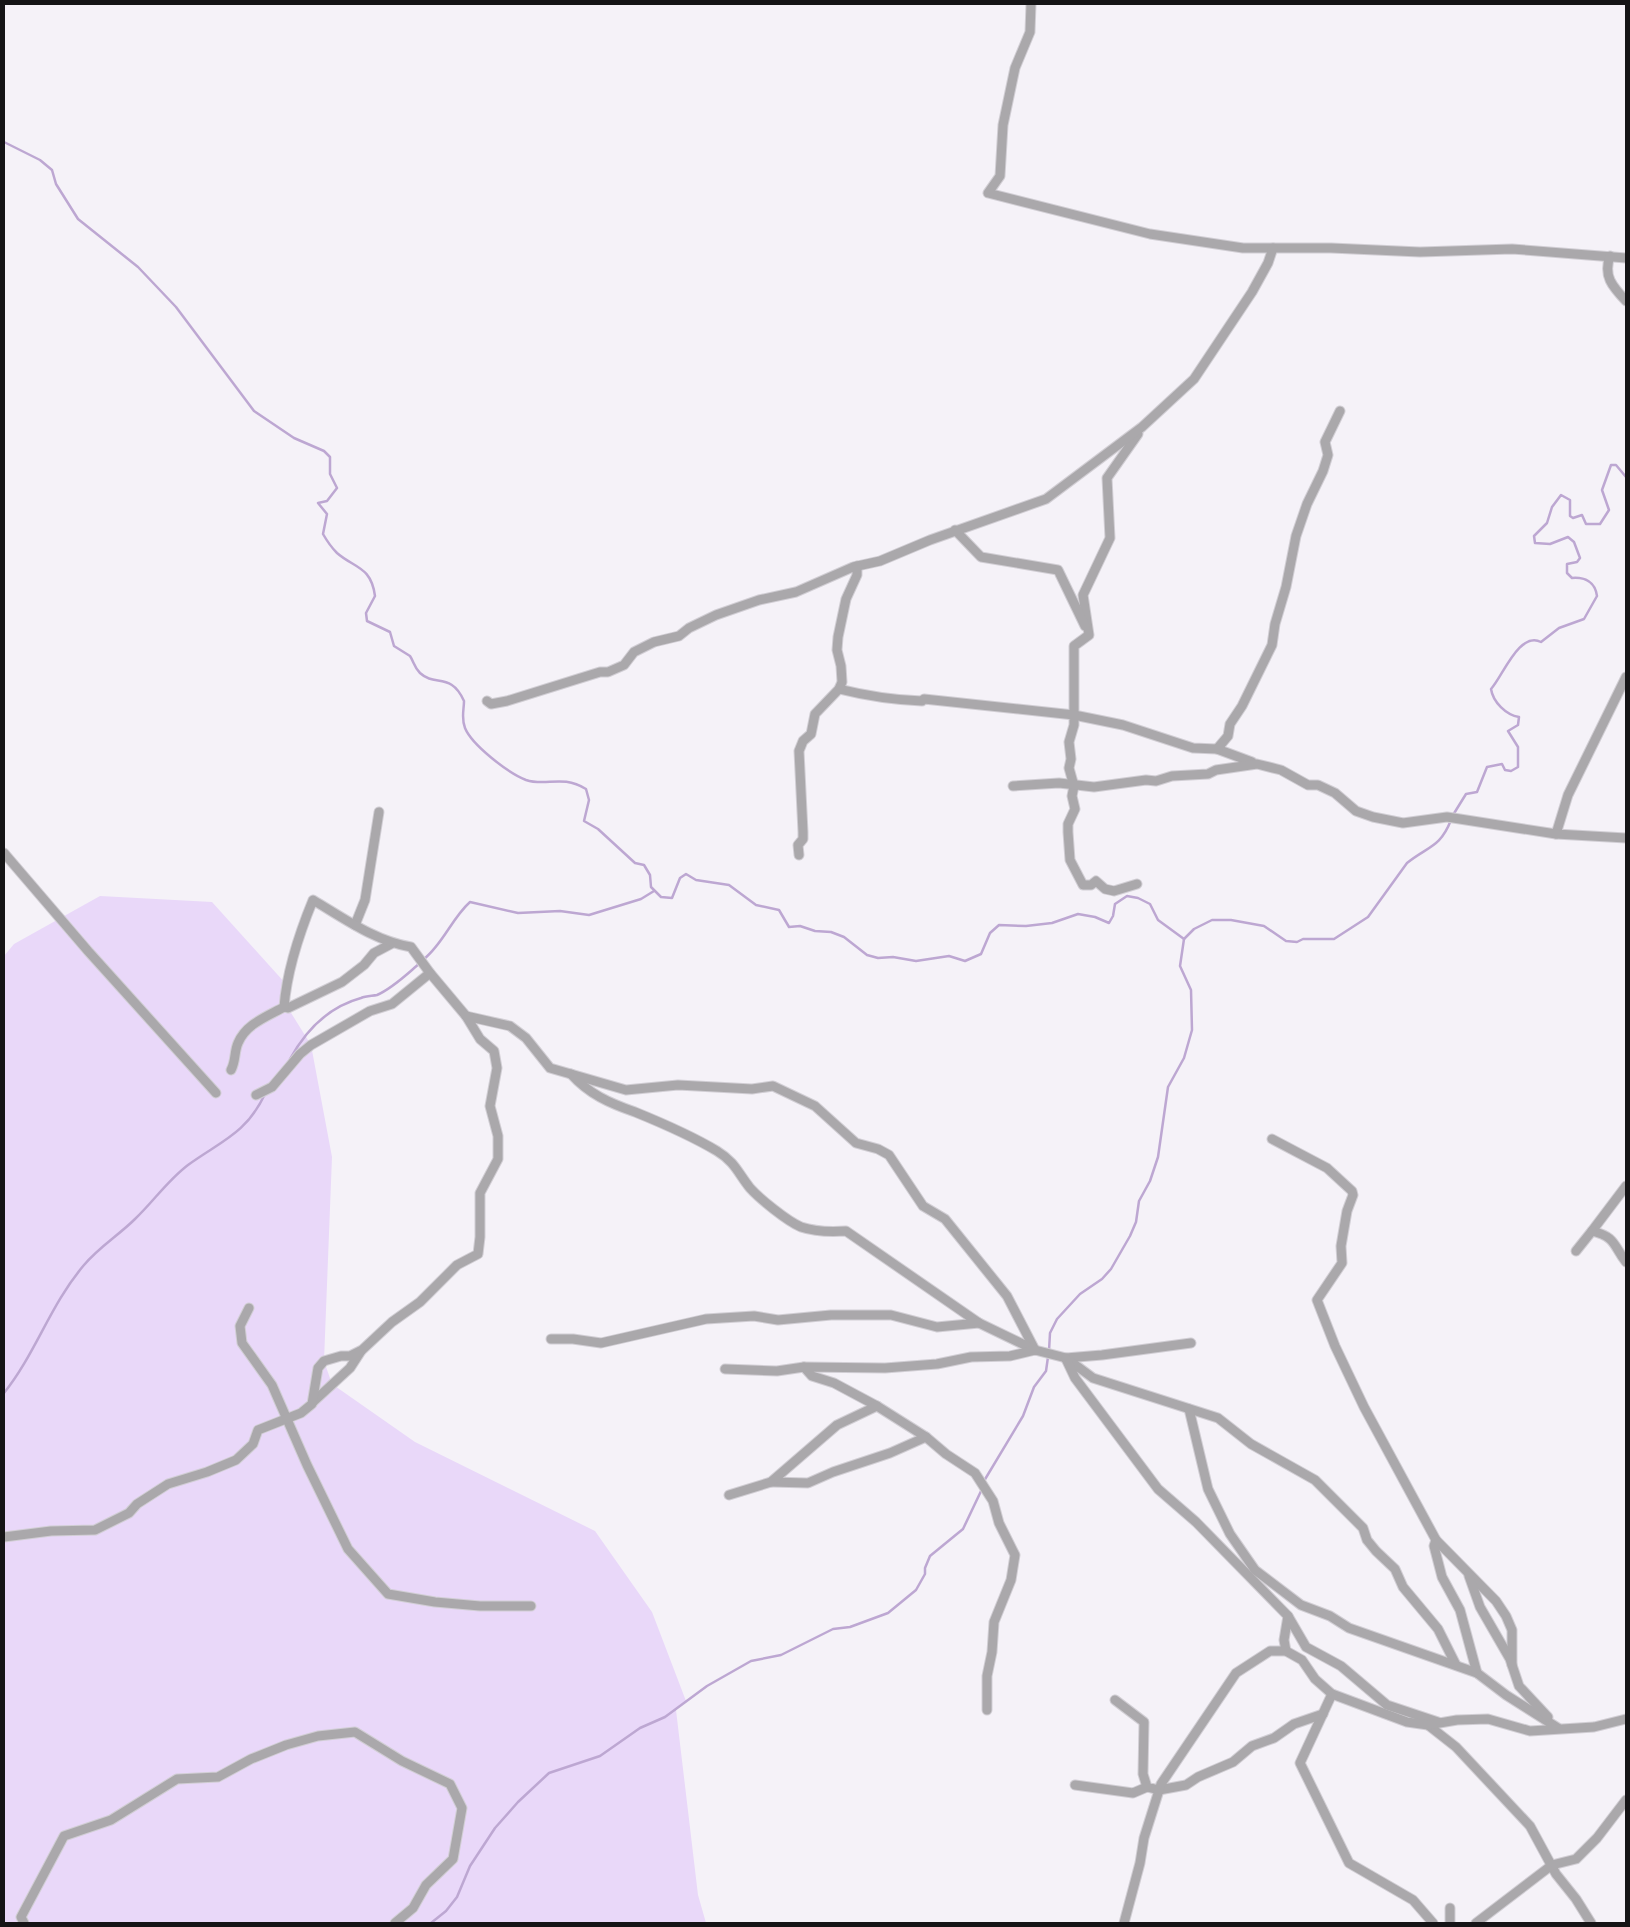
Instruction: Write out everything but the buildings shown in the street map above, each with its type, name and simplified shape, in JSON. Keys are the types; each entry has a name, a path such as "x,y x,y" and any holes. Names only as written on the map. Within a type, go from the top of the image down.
{"street":[{"path":"1031,4 1030,32 1015,68 1003,124 1000,176 988,193 1150,234 1243,248 1420,252 1512,248 1626,258"},
{"path":"487,701 491,704 506,701 600,672 616,669 624,665 634,652 654,642 679,636 689,628 716,615 759,600 796,592 857,566 880,561 955,530 1046,499 1142,427 1194,379 1252,292 1268,263 1273,248"},
{"path":"1610,256 1606,266 1608,277 1613,288 1626,301"},
{"path":"1217,748 1228,736 1230,724 1242,706 1272,645 1275,624 1286,587 1296,536 1307,504 1323,471 1328,455 1325,442 1340,411"},
{"path":"1089,636 1083,595 1110,538 1107,478 1142,427"},
{"path":"955,530 981,557 1058,570 1089,636"},
{"path":"798,855 798,845 803,839 802,790 799,775 800,747 811,734 813,718 818,709 839,689 842,682 837,650 838,637 846,599 857,575 857,566"},
{"path":"1089,636 1074,646 1074,725 1069,747 1071,759 1069,768 1074,786 1072,796 1074,813 1068,824 1070,860 1083,885 1092,885 1096,881 1105,888 1114,891 1137,884"},
{"path":"1556,834 1568,795 1626,677"},
{"path":"839,689 880,695 887,699 922,701 924,699 1074,715 1123,725 1193,748 1217,748 1257,764 1281,770 1308,785 1318,785 1335,793 1356,811 1373,818 1403,823 1447,817 1556,834 1626,838"},
{"path":"1013,786 1060,783 1094,787 1146,780 1156,781 1172,776 1208,774 1216,770 1257,764"},
{"path":"355,925 365,900 379,812"},
{"path":"4,853 88,951 216,1093"},
{"path":"284,1007 286,984 292,960 313,900 391,944 411,947 466,1016 480,1039 494,1051 498,1068 490,1106 498,1136 498,1159 480,1193 478,1254 457,1264 420,1302 392,1322 362,1350 350,1356 341,1356 324,1361 318,1368 312,1404"},
{"path":"231,1070 234,1064 237,1044 246,1028 284,1007 288,1008 342,982 364,965 374,953 391,944"},
{"path":"256,1095 272,1087 300,1054 311,1045 370,1011 392,1004 430,973"},
{"path":"466,1016 510,1026 526,1038 550,1068 626,1090 678,1085 752,1089 772,1086 815,1106 856,1143 878,1149 889,1155 923,1206 945,1219 1007,1296 1035,1350"},
{"path":"570,1073 584,1088 612,1105 636,1113 718,1152 737,1168 750,1188 775,1210 800,1226 826,1232 846,1231 979,1323 1035,1350 1066,1358 1191,1343"},
{"path":"1272,1139 1327,1168 1352,1191 1353,1195 1347,1211 1340,1253 1342,1263 1317,1300 1335,1346 1364,1407 1436,1540 1453,1555 1468,1574 1496,1601 1506,1616 1512,1630 1512,1665"},
{"path":"1576,1251 1626,1186"},
{"path":"1592,1230 1607,1234 1612,1238 1626,1262"},
{"path":"249,1308 240,1326 242,1343 272,1385 348,1548 388,1594 435,1602 480,1606 530,1606"},
{"path":"550,1339 573,1339 601,1343 706,1319 754,1316 778,1320 831,1315 891,1315 937,1327 979,1323"},
{"path":"4,1536 51,1530 95,1530 129,1513 137,1504 168,1484 207,1472 236,1460 253,1444 258,1430 301,1413 350,1368 362,1350"},
{"path":"725,1369 777,1371 804,1367 885,1368 937,1364 971,1357 1010,1356 1035,1350"},
{"path":"1066,1358 1093,1378 1218,1418 1251,1444 1316,1480 1363,1528 1367,1540 1395,1569 1403,1587 1438,1629 1456,1665"},
{"path":"1066,1358 1075,1378 1158,1489 1196,1522 1288,1616 1306,1647 1341,1666 1387,1705 1433,1724 1502,1794 1530,1826 1556,1874 1576,1899 1591,1923"},
{"path":"804,1367 812,1376 834,1383 877,1406 926,1437 946,1454 975,1473 993,1501 999,1523 1015,1556 1011,1580 994,1622 992,1652 987,1676 987,1710"},
{"path":"771,1482 837,1425 877,1406"},
{"path":"1189,1408 1208,1489 1226,1529 1255,1570 1301,1605 1330,1616 1349,1628 1476,1672 1506,1695 1558,1728"},
{"path":"729,1495 771,1482 808,1483 833,1472 854,1467 890,1453 926,1437"},
{"path":"1436,1540 1434,1546 1442,1577 1460,1610 1476,1672"},
{"path":"1468,1574 1480,1607 1512,1665 1519,1686 1558,1728"},
{"path":"1286,1651 1284,1640 1288,1616"},
{"path":"1124,1923 1140,1863 1144,1838 1161,1784 1236,1674 1270,1651 1286,1651 1302,1660 1315,1679 1332,1694 1407,1722 1433,1724 1488,1719 1530,1731 1594,1727 1626,1718"},
{"path":"1332,1694 1300,1763 1349,1863 1413,1900 1433,1923"},
{"path":"1115,1700 1144,1722 1143,1774 1147,1786"},
{"path":"1075,1786 1133,1793 1147,1786 1159,1790 1186,1785 1233,1762 1252,1746 1274,1738 1294,1724 1323,1714"},
{"path":"24,1923 21,1917 64,1836 111,1820 177,1780 218,1777 251,1759 286,1746 318,1736 355,1732 402,1761 450,1784 462,1808 453,1859 426,1885 412,1908 395,1923"},
{"path":"1476,1923 1552,1865 1576,1859 1597,1838 1626,1800"},
{"path":"1450,1908 1450,1923"}],"shaded area":[{"path":"100,896 212,902 286,984 288,1008 311,1045 332,1157 324,1361 332,1384 415,1442 595,1531 652,1612 686,1701 676,1710 698,1895 706,1923 4,1923 4,956 14,944"}],"waterway":[{"path":"4,142 40,160 52,170 56,184 78,219 138,267 176,307 254,411 294,438 324,451 330,457 330,474 337,488 327,501 318,503 327,514 323,534 337,553 361,569 370,579 375,596 366,613 367,621 390,632 394,646 410,656 420,673 431,679 443,681 454,686 464,701 463,721 469,735 501,765 526,780 534,782 569,782 586,789 589,800 584,821 598,829 635,863 644,865 650,875 651,887 661,897 672,898 680,878 686,874 696,880 729,885 756,905 779,910 789,927 800,926 815,931 831,932 844,937 867,955 878,958 893,957 916,961 949,956 965,961 981,954 990,933 999,925 1026,926 1052,923 1078,914 1095,917 1109,923 1113,916 1115,904 1127,896 1138,898 1150,904 1158,920 1184,939"},
{"path":"1453,815 1466,794 1477,792 1487,767 1502,764 1505,770 1511,771 1518,767 1518,747 1508,731 1518,725 1519,717 1509,714 1501,707 1494,699 1491,689 1512,656 1526,643 1533,640 1541,642 1559,628 1584,619 1597,596 1594,587 1589,581 1581,578 1572,578 1567,573 1567,564 1577,562 1580,558 1574,542 1568,537 1550,544 1535,543 1534,536 1547,523 1552,507 1561,495 1570,500 1570,516 1573,518 1582,515 1586,524 1600,524 1609,510 1602,490 1611,465 1616,465 1626,477"},
{"path":"1049,1351 1050,1333 1057,1319 1080,1294 1102,1279 1111,1269 1130,1236 1136,1222 1139,1201 1150,1181 1158,1157 1168,1087 1184,1058 1192,1030 1191,990 1180,966 1184,939 1194,929 1212,920 1231,920 1264,926 1286,941 1334,939 1368,917 1407,863 1433,846 1447,829 1451,820"},
{"path":"424,959 437,946 470,902 518,913 560,911 589,915 641,899 654,891"},
{"path":"290,1059 303,1038 328,1014 349,1002 377,995 389,989 420,963"},
{"path":"4,1393 25,1362 62,1296 84,1265 96,1252 135,1219 181,1171 241,1128 258,1108 265,1094"},
{"path":"984,1481 1023,1416 1034,1387 1046,1371 1048,1357"},
{"path":"431,1923 446,1911 457,1897 470,1866 495,1828 518,1802 549,1773 600,1756 640,1728 665,1717 707,1686 751,1661 781,1655 833,1629 850,1627 888,1613 916,1590 925,1574 925,1568 930,1556 963,1529 982,1489"}]}
